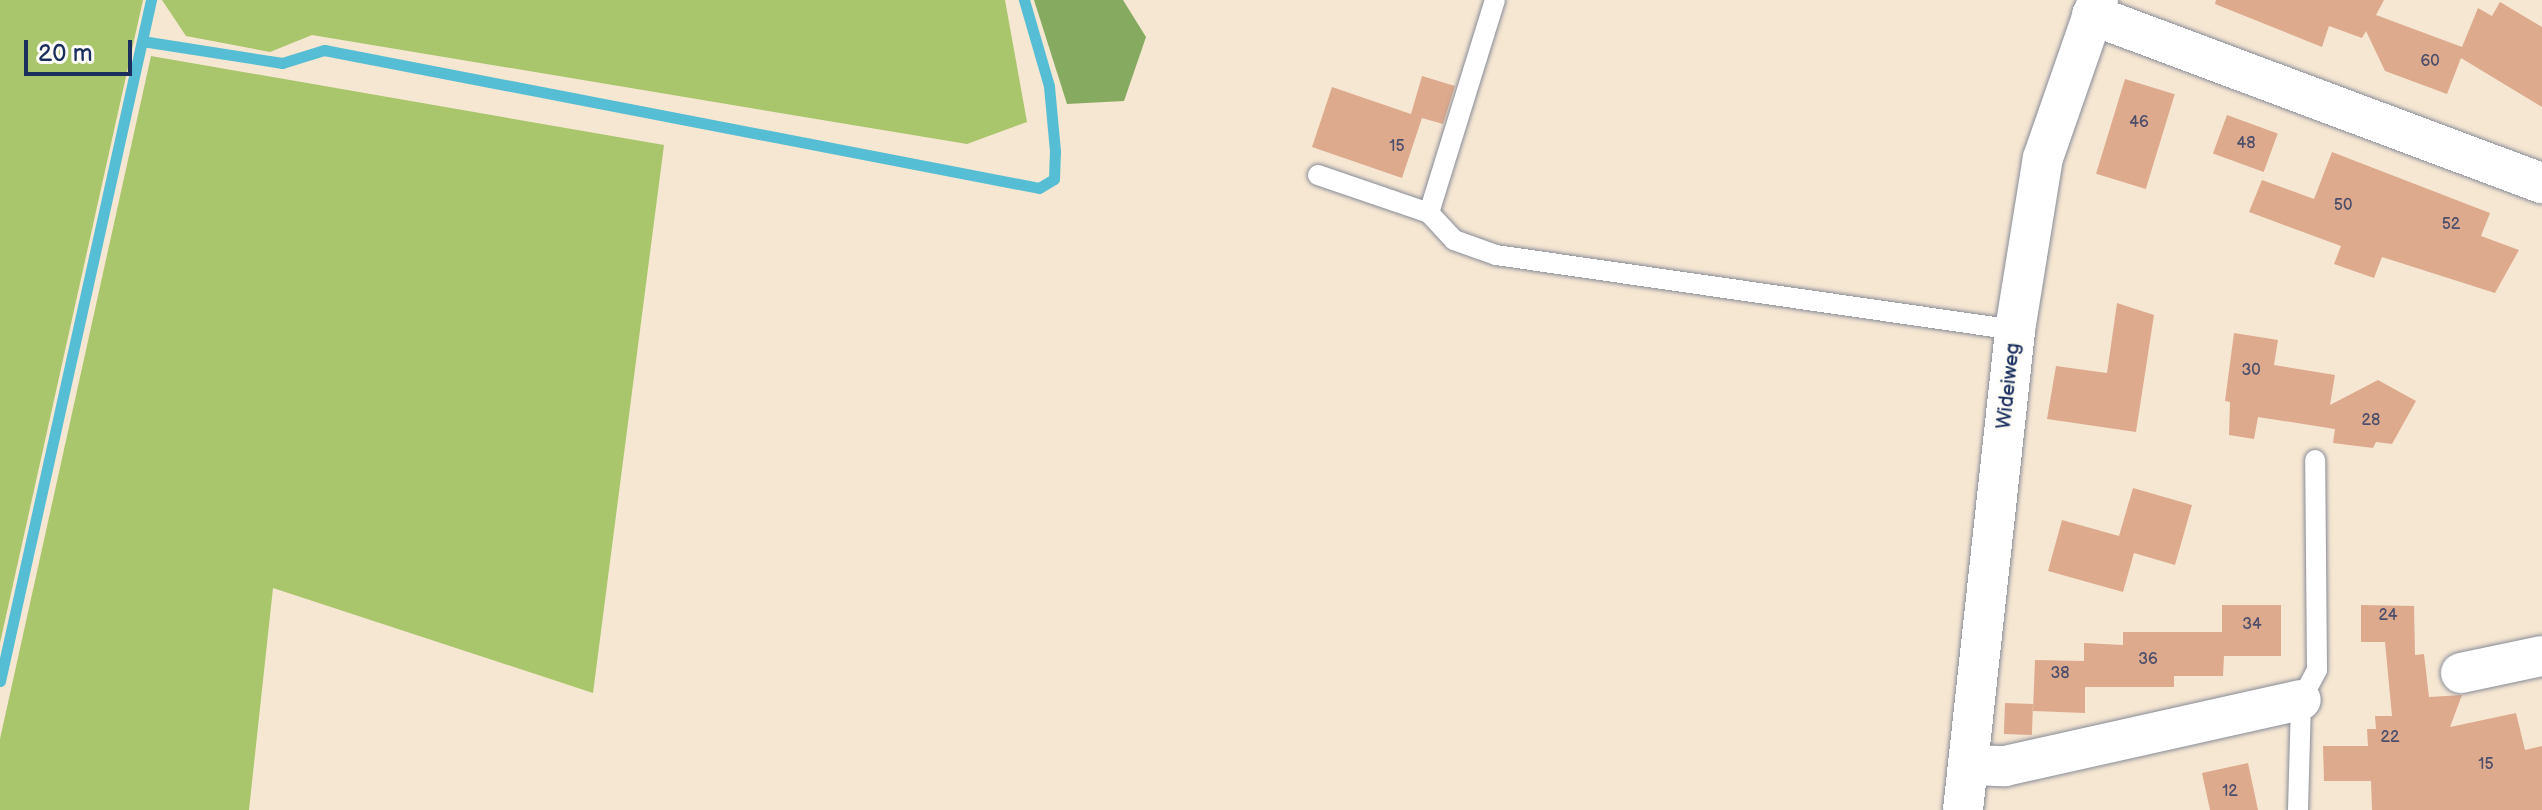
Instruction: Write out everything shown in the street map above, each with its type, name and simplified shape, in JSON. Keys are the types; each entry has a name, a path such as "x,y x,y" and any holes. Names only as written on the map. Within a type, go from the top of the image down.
{"street":[{"name":"Wideiweg","path":"1963,810 2015,330 2043,158 2095,8 2542,183"},
{"path":"2461,673 2542,656"},
{"path":"1968,765 2005,766 2301,700"}],"lane":[{"path":"1429,213 1495,0"},
{"path":"1318,175 1429,213 1454,240 1496,255 2015,330"},
{"path":"2298,810 2301,700 2317,670 2315,460"}],"green space":[{"path":"0,0 143,0 0,643"},
{"path":"162,0 1005,0 1027,122 967,144 312,35 270,52 186,36"},
{"path":"1034,0 1123,0 1146,37 1124,101 1067,104"},
{"path":"151,56 664,145 593,693 273,588 249,810 0,810 0,739"}],"building":[{"path":"2216,0 2384,0 2376,15 2462,47 2478,8 2492,16 2500,2 2542,27 2542,107 2461,58 2447,94 2385,71 2366,31 2362,38 2329,26 2322,47 2215,4"},
{"path":"1422,76 1455,86 1443,124 1422,118 1402,178 1312,147 1332,87 1411,114"},
{"path":"2125,79 2175,94 2146,189 2096,174"},
{"path":"2227,115 2278,133 2264,172 2213,154"},
{"path":"2332,152 2490,213 2481,236 2519,250 2495,293 2382,257 2374,278 2334,264 2341,246 2249,212 2262,180 2314,199"},
{"path":"2117,303 2154,315 2136,432 2047,419 2056,366 2107,373"},
{"path":"2234,333 2278,340 2274,365 2335,375 2330,405 2378,380 2416,401 2392,444 2376,442 2373,448 2333,443 2335,429 2258,417 2254,439 2229,435 2230,402 2225,401"},
{"path":"2133,488 2192,505 2175,565 2134,553 2123,592 2048,571 2062,520 2119,536"},
{"path":"2222,605 2281,605 2281,656 2224,656 2223,676 2174,676 2174,687 2085,687 2085,713 2033,711 2035,660 2084,661 2084,643 2123,645 2123,632 2222,632"},
{"path":"2361,605 2414,606 2415,655 2424,654 2429,697 2462,695 2450,727 2516,713 2525,750 2542,746 2542,810 2372,810 2371,781 2324,781 2323,746 2368,746 2367,729 2376,729 2375,716 2392,716 2385,642 2361,642"},
{"path":"2005,703 2033,704 2032,735 2004,734"},
{"path":"2248,763 2258,810 2210,810 2202,773"}],"waterway":[{"path":"0,681 151,0"},
{"path":"142,41 282,63 324,50 1039,188 1054,179 1055,151 1049,86 1024,0"}]}
